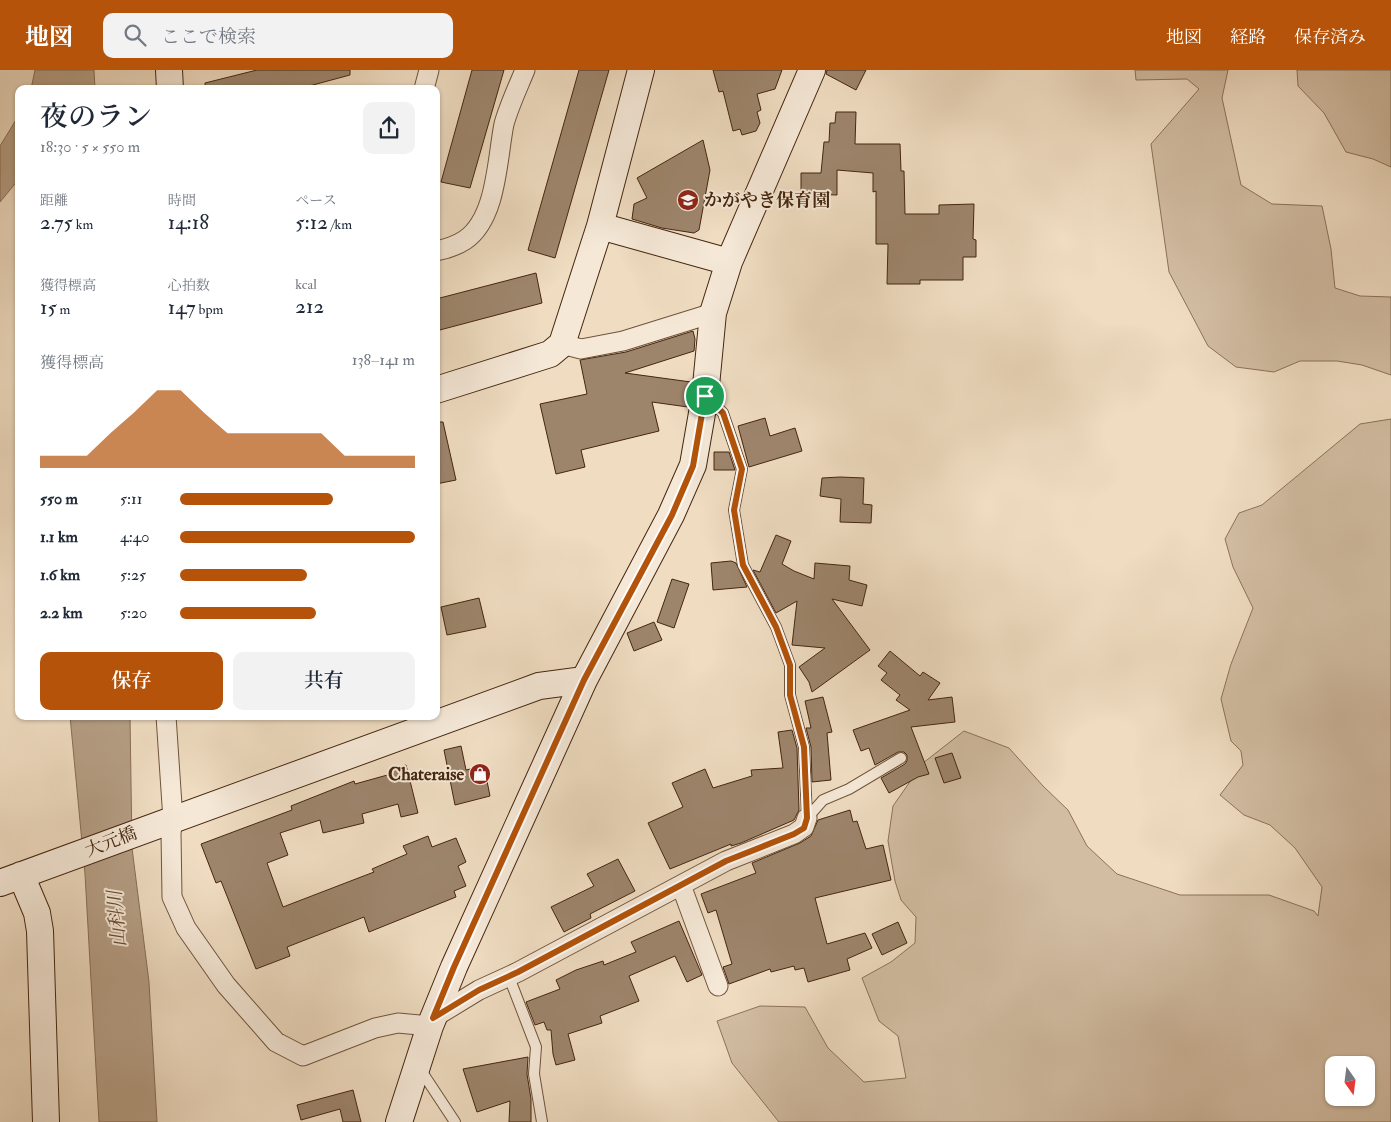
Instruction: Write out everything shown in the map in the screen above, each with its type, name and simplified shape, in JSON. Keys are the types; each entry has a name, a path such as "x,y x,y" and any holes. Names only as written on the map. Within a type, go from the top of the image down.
{"street":[{"path":"169,70 170,85"},
{"path":"425,85 429,70"},
{"path":"440,251 466,240 475,230 485,213 492,194 505,122 525,70"},
{"path":"440,389 550,354 562,344 600,226 641,70"},
{"path":"399,1122 431,1022 454,967 584,680 672,515 693,466 705,396 713,313 729,262 812,70"},
{"path":"600,226 729,262"},
{"path":"562,344 581,349 623,341 713,313"},
{"name":"大元橋","path":"11,879 539,686 584,680"},
{"path":"166,720 172,897 186,928 226,985 276,1042 303,1056 383,1026 398,1023 431,1022 479,990 726,861 794,834 804,828 807,818"},
{"path":"11,879 38,913 46,1122"},
{"path":"680,885 718,986"}],"lane":[{"path":"705,396 723,413 742,469 734,510 743,565 776,627 790,665 790,695 804,747 807,818"},
{"path":"807,818 823,800 849,789 901,758"},
{"path":"509,976 536,1047 534,1074 542,1122"},
{"path":"417,1065 456,1122"}],"shaded area":[{"path":"1135,70 1228,70 1222,98 1241,185 1272,204 1322,206 1331,249 1335,288 1360,296 1391,297 1391,375 1362,365 1337,361 1300,361 1274,372 1236,367 1208,346 1169,272 1151,144 1199,89 1187,79 1136,80"},
{"path":"1297,70 1391,70 1391,167 1373,159 1346,152 1324,113 1298,86"},
{"path":"1391,419 1391,1122 779,1122 732,1063 717,1021 760,1006 805,1007 828,1048 864,1082 906,1078 898,1036 879,1021 862,978 891,962 915,943 916,917 901,900 895,881 888,841 893,806 923,763 964,731 1009,748 1043,786 1068,810 1087,846 1117,874 1180,895 1269,895 1314,911 1318,916 1322,887 1295,848 1270,825 1244,815 1220,795 1243,765 1241,751 1231,741 1221,699 1231,664 1253,608 1233,567 1225,539 1239,513 1262,505 1360,424"}],"water":[{"path":"35,70 94,70 95,85 32,85"},
{"path":"15,122 15,184 0,202 0,146"},
{"name":"山科川","path":"70,720 130,720 132,848 149,982 157,1122 99,1122 85,874"}],"building":[{"path":"257,70 350,70 350,75 313,85 205,85 205,83"},
{"path":"472,70 504,70 470,188 441,182"},
{"path":"579,70 609,70 555,258 528,250"},
{"path":"713,70 782,70 775,89 757,94 761,110 757,112 760,123 756,131 742,135 740,129 733,131 723,91 719,92"},
{"path":"827,70 866,70 856,90 826,74"},
{"path":"836,112 856,112 855,144 900,144 901,171 904,171 905,214 939,214 939,205 974,204 973,239 976,240 976,257 963,257 963,280 920,280 920,284 887,284 888,244 876,244 876,191 873,192 873,173 837,170 837,195 801,194 801,173 821,173 824,142 829,142 830,123 835,123"},
{"path":"703,140 710,170 699,230 694,233 662,228 632,219 634,204 647,198 637,178"},
{"path":"536,273 542,303 440,330 440,298"},
{"path":"693,331 695,339 694,351 625,373 691,382 688,407 652,402 659,431 581,450 585,467 556,474 540,404 587,394 580,360 626,352"},
{"path":"765,418 770,436 795,428 802,451 749,467 738,426"},
{"path":"440,422 443,422 456,480 440,483"},
{"path":"714,452 729,452 735,470 714,470"},
{"path":"822,478 864,478 863,504 872,505 871,523 840,522 841,499 820,496"},
{"path":"776,535 791,541 782,564 794,571 814,579 815,563 850,566 849,580 867,585 862,606 832,599 870,650 812,692 809,682 799,667 825,648 792,645 797,601 776,613 753,570 760,572"},
{"path":"731,561 736,563 747,587 713,590 711,563"},
{"path":"672,579 689,584 674,628 657,622"},
{"path":"479,598 486,627 447,635 441,607"},
{"path":"654,622 662,640 634,651 627,633"},
{"path":"890,651 920,676 923,672 940,683 928,700 952,697 955,722 911,727 929,774 918,777 889,793 881,778 905,764 907,755 904,752 898,752 875,765 869,748 861,751 853,730 910,710 896,700 900,695 881,680 887,673 878,666"},
{"path":"823,697 832,732 827,733 831,780 812,782 811,747 806,728 811,728 805,701"},
{"path":"792,730 797,748 799,810 794,820 741,843 731,846 731,844 670,869 648,823 683,807 672,783 705,769 713,788 752,776 751,770 783,768 778,732"},
{"path":"461,746 466,770 479,767 480,772 485,771 490,796 455,805 444,750"},
{"path":"952,753 961,778 944,783 935,758"},
{"path":"406,765 418,813 401,817 398,804 362,814 364,823 323,833 320,820 280,833 288,855 267,863 283,907 374,872 372,869 407,854 403,846 428,836 432,847 456,838 466,862 458,866 466,886 454,891 456,897 369,932 364,917 287,947 290,956 256,969 221,881 216,883 201,844 292,810 291,806 354,781 355,784 391,774 390,769"},
{"path":"850,810 853,822 857,821 866,849 883,845 891,880 815,898 827,944 865,933 872,948 847,959 850,970 808,982 804,968 795,970 794,966 771,972 770,969 729,984 723,967 732,964 716,910 708,913 701,894 756,873 752,863 800,843 811,836 818,820"},
{"path":"618,859 635,891 590,914 591,918 564,932 551,907 594,886 587,874"},
{"path":"679,921 702,975 687,982 675,956 629,976 639,1001 600,1016 602,1023 568,1034 575,1060 556,1065 551,1030 547,1030 544,1022 535,1025 526,1002 560,989 556,980 576,970 603,961 604,965 636,952 631,942"},
{"path":"898,922 907,943 882,955 872,934"},
{"path":"528,1057 527,1074 531,1099 531,1122 509,1122 510,1101 477,1112 463,1069"},
{"path":"353,1090 361,1122 343,1122 340,1109 301,1120 297,1105"}],"place":[{"name":"かがやき保育園","path":"688,200"},
{"name":"Chateraise","path":"480,774"}],"route":[{"path":"705,396 723,413 742,469 734,510 743,565 776,627 790,665 790,695 804,747 807,818 804,828 794,834 726,861 518,972 479,990 433,1018 454,967 584,680 672,515 693,466 705,396"}]}
